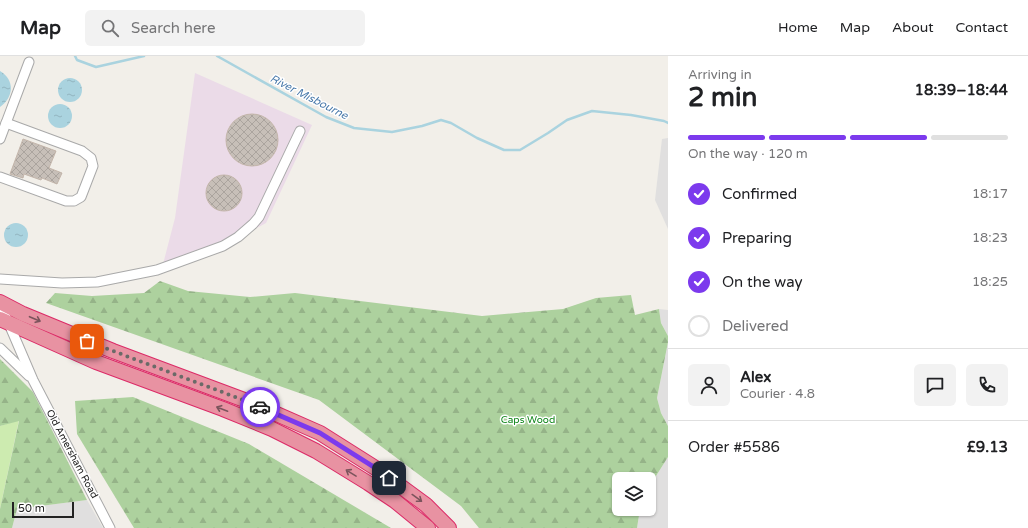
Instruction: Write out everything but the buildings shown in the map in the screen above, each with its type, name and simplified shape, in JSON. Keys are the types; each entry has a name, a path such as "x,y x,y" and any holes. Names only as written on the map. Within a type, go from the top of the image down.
{"highway":[{"path":"0,302 22,314 113,351 246,401 320,433 377,469 426,504 450,528"},
{"path":"5,322 96,362 272,429 316,451 368,483 395,501 428,528"}],"street":[{"path":"0,139 29,62"},
{"path":"0,177 66,201 74,201 81,198 93,166 91,158 82,151 6,123"},
{"path":"0,279 62,283 97,282 157,270 223,246 238,237 253,224 258,217 300,131"},
{"name":"Old Amersham Road","path":"0,310 6,317 5,322 33,380 110,528"},
{"name":"Old Amersham Road","path":"0,348 33,380"}],"shaded area":[{"path":"195,73 312,125 266,223 229,243 162,268 175,218"},
{"path":"668,138 668,229 655,200 662,139"},
{"path":"659,309 668,310 668,336 661,323"},
{"path":"668,342 668,426 661,413 657,398"},
{"path":"668,457 668,528 637,528 639,516 656,516 656,476"},
{"path":"87,500 103,528 12,528 17,509"}],"green space":[{"name":"Caps Wood","path":"160,281 188,291 250,297 295,293 482,316 563,309 596,298 631,295 635,315 659,309 661,323 668,336 657,398 661,413 668,426 668,457 656,476 656,472 612,472 612,516 639,516 637,528 479,528 461,506 319,400 46,303 55,293 92,296 144,293"},
{"path":"0,359 33,392 87,500 17,509 12,528 0,528 0,509 19,421 0,426"},
{"path":"133,397 249,444 391,528 134,528 77,434 75,401"},
{"path":"19,420 0,509 0,426"}],"water":[{"path":"0,71 8,79 11,89 5,103 0,107"},
{"path":"70,78 75,79 81,85 81,95 75,101 70,102 65,101 59,95 58,90 59,85 65,79"},
{"path":"60,104 65,105 71,111 71,121 65,127 60,128 55,127 49,121 48,116 49,111 55,105"},
{"path":"16,223 21,224 27,230 27,240 21,246 16,247 11,246 5,240 4,235 5,230 11,224"}],"waterway":[{"name":"River Misbourne","path":"75,56 77,60 96,67 144,56"},
{"name":"River Misbourne","path":"217,56 326,117 354,128 392,132 422,126 441,120 451,123 477,138 504,150 520,150 567,120 592,111 631,115 668,123"}],"way so far":[{"path":"87,341 260,407"}],"route":[{"path":"260,407 320,433 389,478"}]}
